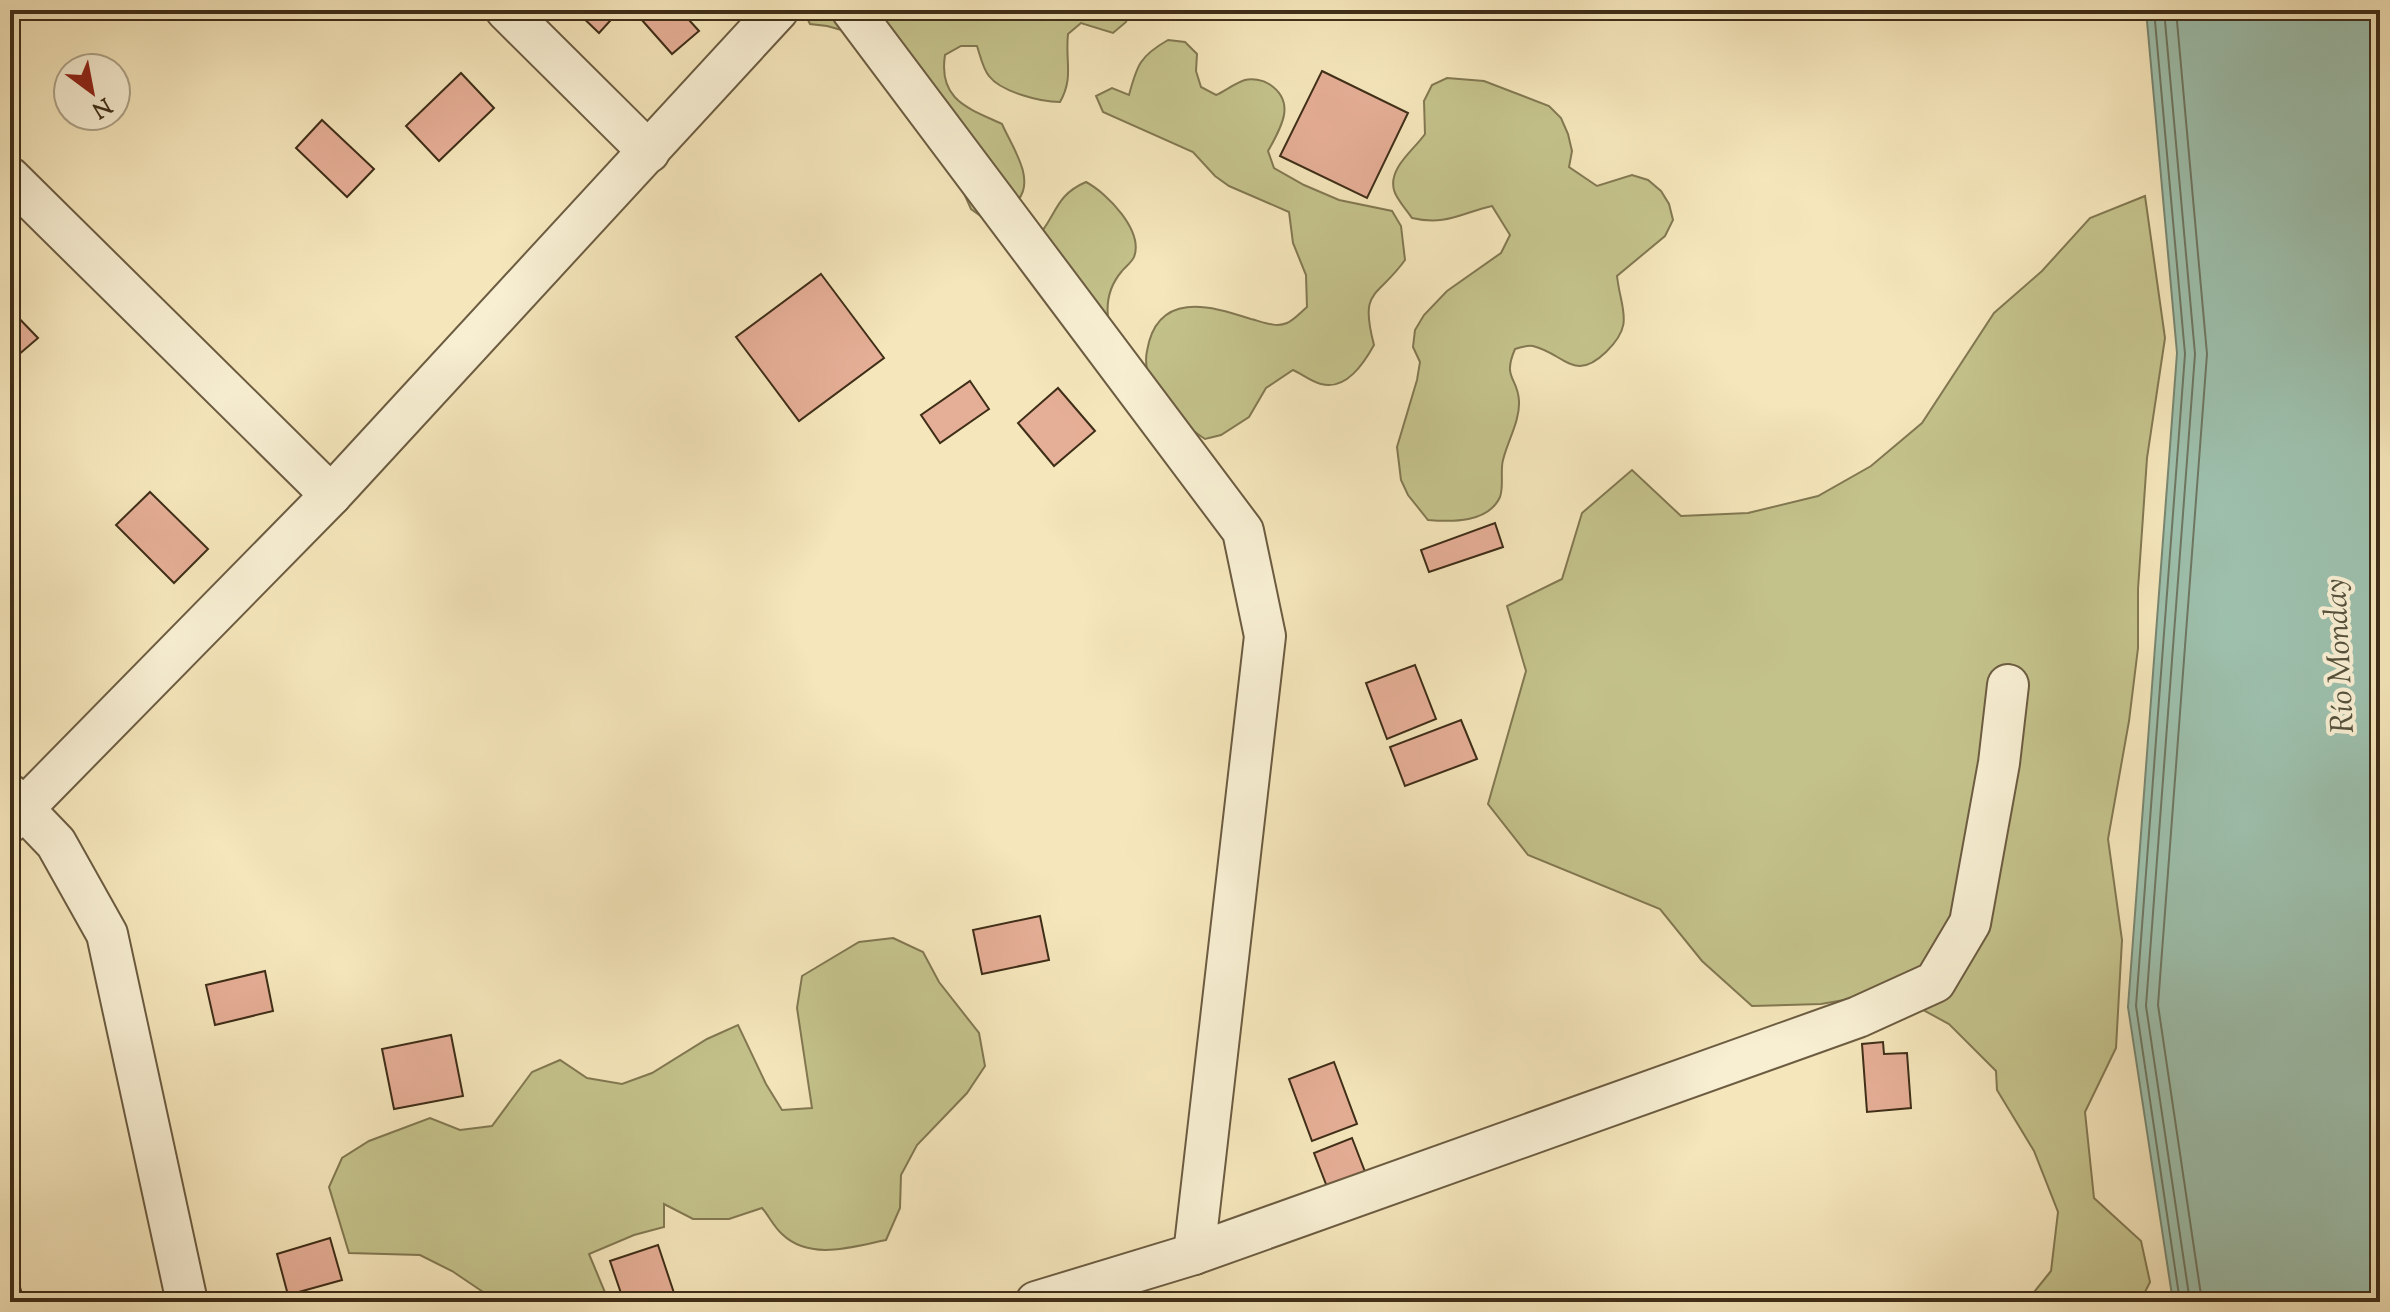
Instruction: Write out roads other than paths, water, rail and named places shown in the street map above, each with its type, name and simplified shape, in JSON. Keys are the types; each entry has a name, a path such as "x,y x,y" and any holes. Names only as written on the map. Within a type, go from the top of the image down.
{"street":[{"path":"506,10 649,152"},
{"path":"187,1302 107,934 56,843 15,808 331,495 778,10"},
{"path":"852,10 1243,531 1265,636 1194,1254"},
{"path":"10,178 331,495"},
{"path":"1036,1302 1194,1254 1858,1017 1935,982 1970,923 1999,763 2008,685"}],"water":[{"name":"Río Monday","path":"2146,10 2380,10 2380,1302 2173,1302 2128,1007 2177,353"}]}
